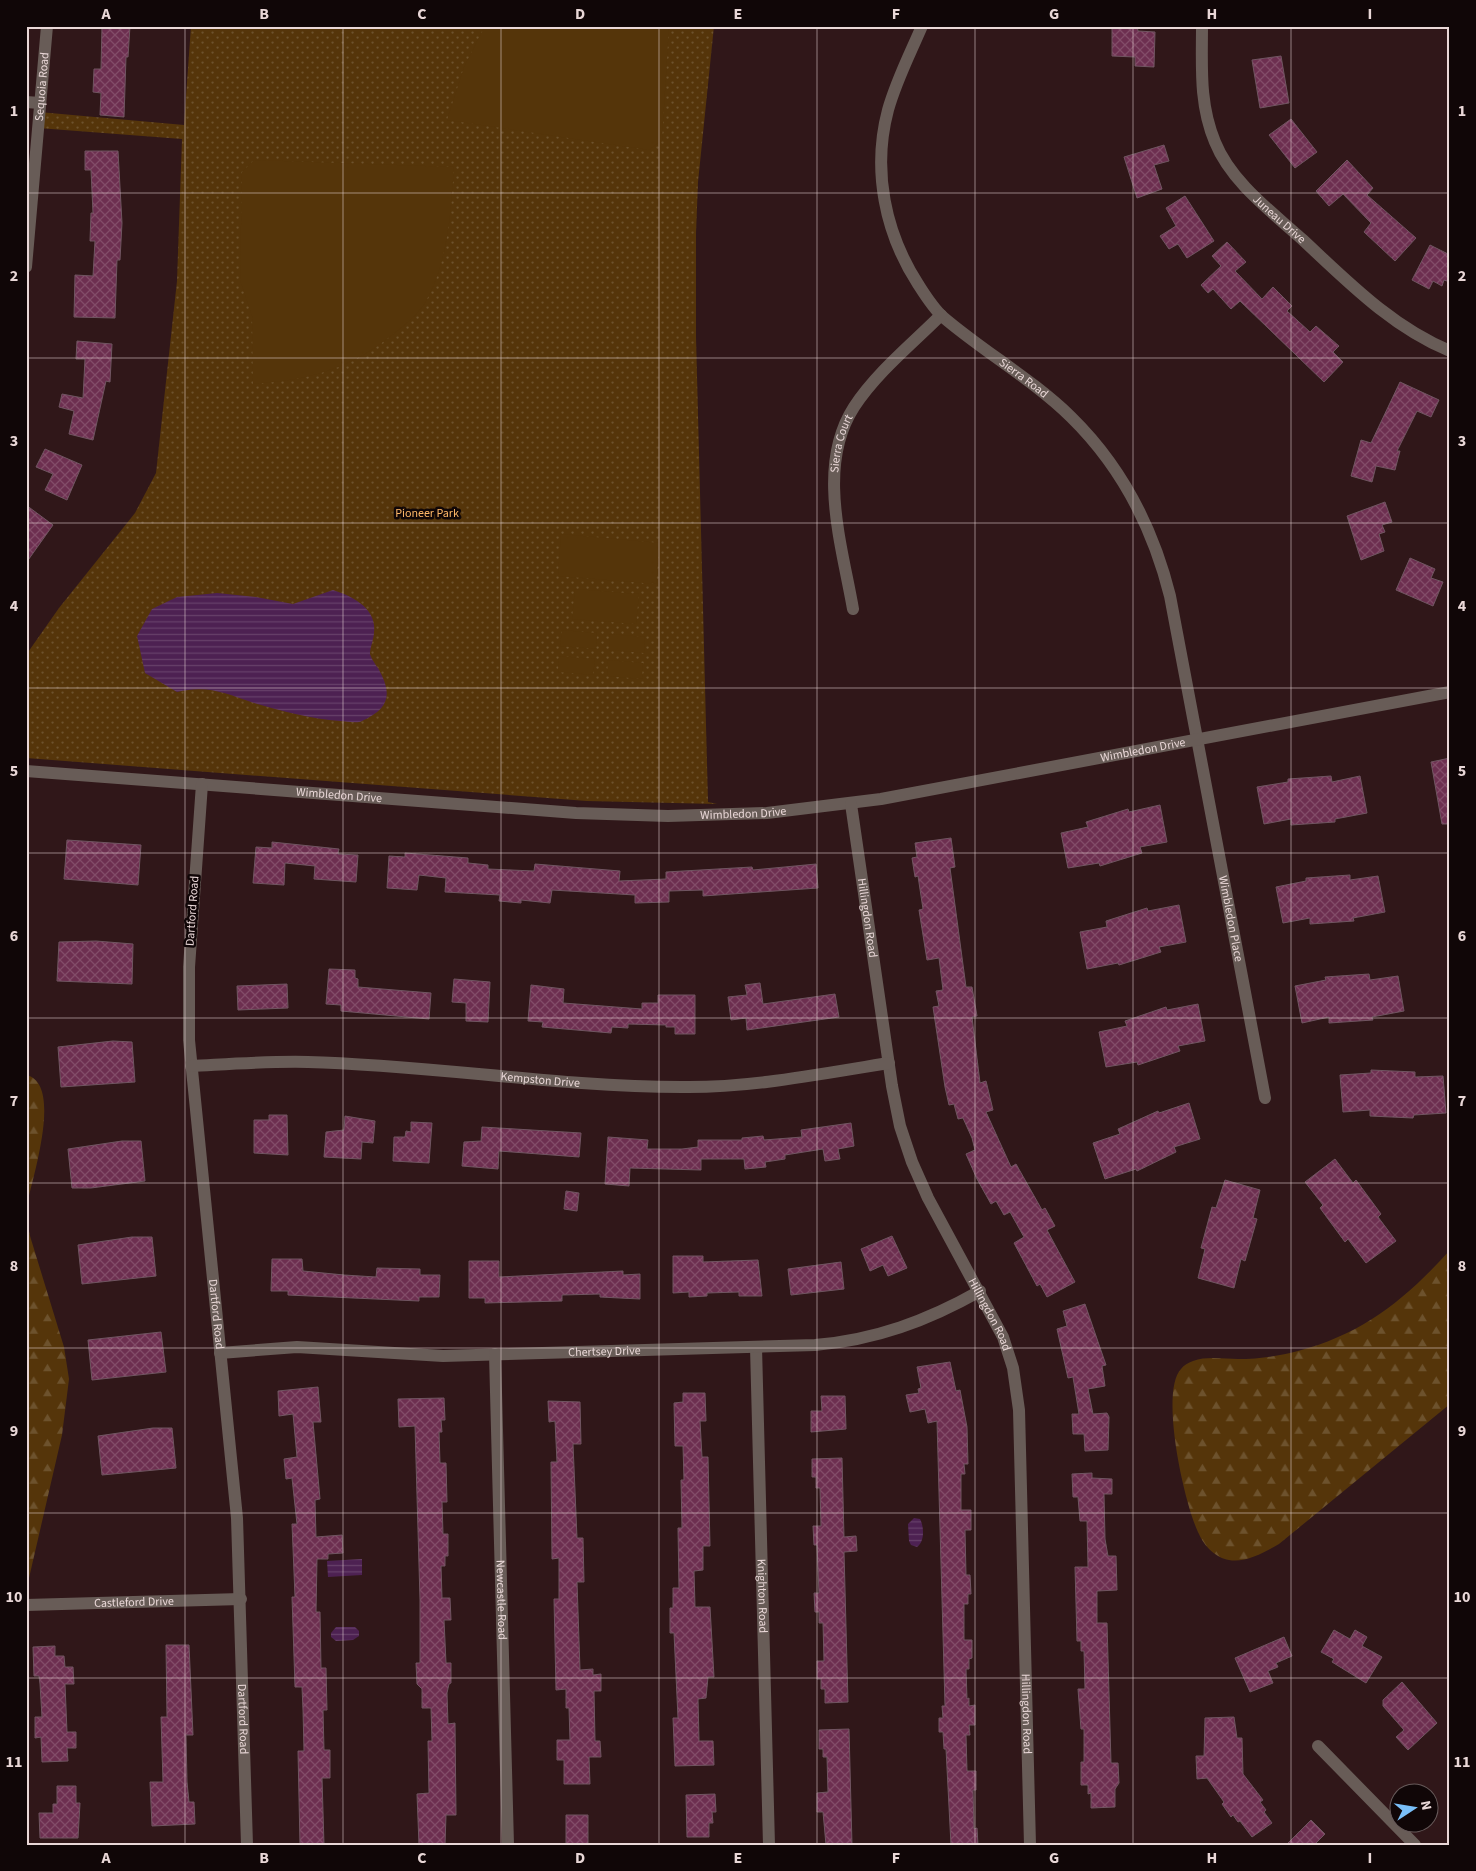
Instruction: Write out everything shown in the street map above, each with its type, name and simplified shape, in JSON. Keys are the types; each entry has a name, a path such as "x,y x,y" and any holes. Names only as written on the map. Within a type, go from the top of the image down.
{"street":[{"name":"Sequoia Road","path":"26,267 46,26"},
{"name":"Sierra Road","path":"922,26 888,111 882,145 882,183 887,218 903,260 941,315 1070,416 1096,444 1126,487 1151,535 1162,564 1170,596 1197,739"},
{"name":"Juneau Drive","path":"1202,26 1201,82 1205,111 1216,143 1234,173 1257,198 1378,308 1409,331 1450,352"},
{"path":"26,102 40,103"},
{"name":"Sierra Court","path":"853,608 834,500 834,472 844,428 854,408 869,387 941,315"},
{"name":"Wimbledon Drive","path":"26,771 576,812 668,816 767,813 851,804 1450,692"},
{"name":"Wimbledon Place","path":"1197,739 1266,1098"},
{"name":"Dartford Road","path":"202,784 189,967 191,1066 236,1505 241,1599 247,1845"},
{"name":"Hillingdon Road","path":"851,804 898,1118 912,1162 928,1198 980,1291 1006,1345 1015,1375 1019,1410 1030,1845"},
{"name":"Kempston Drive","path":"191,1066 266,1062 334,1063 607,1084 684,1087 757,1083 889,1063"},
{"name":"Chertsey Drive","path":"220,1353 298,1347 420,1356 839,1343 885,1334 929,1317 980,1291"},
{"name":"Knighton Road","path":"756,1347 769,1845"},
{"name":"Newcastle Road","path":"495,1354 508,1845"},
{"name":"Castleford Drive","path":"26,1605 241,1599"},
{"path":"1318,1746 1415,1845"}],"green space":[{"name":"Pioneer Park","path":"191,26 714,26 698,182 696,337 708,802 717,804 587,801 26,758 26,655 59,608 135,513 156,473 177,281 182,139 38,128 39,112 184,125"},
{"path":"485,26 669,26 662,140 649,150 447,120 464,67"},
{"path":"254,160 454,167 450,219 444,253 433,286 426,301 416,314 380,344 364,355 347,363 312,375 253,384 252,316 240,280 242,172"},
{"path":"561,534 660,543 656,584 558,576"},
{"path":"575,589 639,594 636,624 572,619"},
{"path":"562,630 597,633 596,649 560,646"},
{"path":"610,634 645,637 644,653 609,650"},
{"path":"559,656 595,659 593,675 558,672"},
{"path":"608,660 643,663 642,679 607,676"},
{"path":"26,1075 37,1082 43,1096 44,1115 38,1158 26,1209"},
{"path":"26,1216 30,1236 64,1347 69,1379 62,1435 26,1591"},
{"path":"1450,1250 1450,1404 1279,1544 1255,1556 1235,1561 1224,1559 1211,1551 1204,1543 1193,1520 1176,1450 1173,1401 1175,1382 1181,1369 1198,1359 1238,1359 1284,1354 1321,1344 1343,1335 1400,1299 1434,1268"}],"shaded area":[{"path":"333,590 362,604 372,616 374,624 370,654 383,677 387,692 386,699 379,711 362,721 351,722 307,717 216,691 198,689 177,692 145,673 137,636 152,609 177,597 217,593 256,597 293,604"},
{"path":"914,1518 920,1519 923,1530 923,1538 917,1547 911,1545 909,1541 908,1524"},
{"path":"362,1559 362,1575 328,1577 327,1561"},
{"path":"336,1627 355,1627 359,1631 359,1636 353,1640 336,1641 331,1637 331,1633"}],"building":[{"path":"102,26 130,26 128,57 126,57 124,117 100,115 101,93 93,92 94,69 101,69"},
{"path":"1112,26 1137,26 1138,31 1155,32 1154,67 1135,66 1135,57 1112,56"},
{"path":"1281,56 1289,103 1260,108 1252,60"},
{"path":"1291,119 1317,152 1295,168 1269,135"},
{"path":"1164,145 1169,161 1154,165 1162,189 1137,198 1124,157"},
{"path":"85,151 118,151 122,223 120,260 117,260 115,318 74,317 75,275 93,276 95,241 90,241 91,213 93,213 91,170 85,170"},
{"path":"1347,160 1373,188 1367,195 1416,238 1395,261 1364,232 1371,223 1343,194 1329,206 1316,191"},
{"path":"1185,196 1214,241 1187,258 1178,244 1169,249 1160,236 1176,226 1166,208"},
{"path":"1227,242 1246,262 1235,271 1262,299 1273,287 1292,306 1287,311 1310,332 1316,326 1339,346 1333,352 1343,362 1324,382 1240,301 1231,309 1213,289 1208,293 1201,285 1221,266 1212,256"},
{"path":"1430,245 1450,255 1450,282 1444,280 1442,286 1433,281 1429,289 1412,280"},
{"path":"77,341 112,344 110,382 106,381 93,440 69,434 74,411 59,407 62,394 83,398 85,359 76,359"},
{"path":"1400,382 1439,400 1431,417 1417,411 1397,451 1400,451 1395,470 1376,466 1372,482 1351,476 1361,440 1371,443"},
{"path":"45,449 82,465 67,500 45,490 53,474 36,467"},
{"path":"1385,502 1392,522 1382,525 1385,532 1379,534 1384,551 1361,560 1347,516"},
{"path":"26,505 53,525 26,563"},
{"path":"1410,558 1435,569 1431,578 1443,582 1433,606 1396,590"},
{"path":"1450,758 1450,824 1442,824 1431,762"},
{"path":"1331,776 1332,782 1360,776 1367,813 1335,819 1335,822 1291,825 1291,819 1264,824 1257,787 1288,782 1288,779"},
{"path":"1160,805 1167,842 1140,847 1142,853 1100,866 1099,863 1068,868 1061,833 1088,827 1086,822 1128,809 1129,812"},
{"path":"951,838 955,867 950,868 966,987 972,987 977,1016 972,1017 980,1083 986,1081 993,1110 986,1112 1011,1167 1016,1164 1042,1210 1045,1208 1055,1226 1047,1230 1075,1282 1047,1297 1040,1284 1037,1286 1014,1243 1024,1237 1010,1212 1004,1215 996,1201 991,1204 977,1179 966,1154 975,1150 972,1138 963,1118 958,1119 954,1104 949,1105 945,1087 933,1007 939,1006 936,991 943,990 939,958 927,960 919,910 923,909 918,876 915,877 912,858 917,857 915,843"},
{"path":"67,840 141,845 138,885 64,879"},
{"path":"272,842 339,849 338,854 358,855 356,882 314,879 315,866 285,863 284,885 253,883 256,847 272,848"},
{"path":"405,853 468,858 468,863 488,865 488,869 534,871 535,864 620,871 619,881 666,879 666,872 752,867 753,870 816,864 818,888 703,896 703,890 669,891 669,902 635,903 635,895 552,890 550,903 521,900 521,903 499,901 500,895 445,892 446,878 419,875 417,890 387,888 389,856 405,857"},
{"path":"1350,875 1350,880 1378,876 1385,912 1353,918 1354,921 1310,924 1310,918 1283,923 1276,887 1306,881 1306,878"},
{"path":"1179,905 1186,942 1159,947 1161,952 1119,965 1118,963 1087,969 1080,932 1107,927 1106,921 1147,908 1148,911"},
{"path":"96,941 133,944 132,984 57,981 59,942"},
{"path":"329,969 355,970 358,987 431,993 429,1019 341,1011 341,1005 326,1004"},
{"path":"1369,974 1370,980 1398,976 1404,1011 1372,1017 1373,1020 1329,1023 1329,1017 1302,1023 1295,986 1326,980 1325,977"},
{"path":"454,979 490,982 488,1022 466,1021 466,1003 452,1002"},
{"path":"760,983 763,1004 835,994 839,1017 747,1030 746,1018 731,1020 728,997 747,995 745,985"},
{"path":"287,984 288,1008 238,1010 237,986"},
{"path":"531,985 564,989 563,1003 642,1009 642,1003 658,1003 658,995 695,995 695,1034 675,1034 675,1027 666,1027 666,1025 628,1024 628,1028 612,1027 611,1033 542,1027 543,1022 528,1021"},
{"path":"1198,1004 1205,1041 1178,1046 1180,1051 1138,1065 1137,1062 1106,1067 1099,1032 1127,1026 1125,1021 1166,1007 1167,1010"},
{"path":"113,1041 132,1042 135,1082 61,1087 58,1047"},
{"path":"1371,1070 1415,1072 1415,1077 1443,1076 1446,1113 1414,1115 1413,1118 1370,1116 1370,1110 1343,1112 1340,1075 1371,1073"},
{"path":"1189,1103 1200,1139 1174,1147 1176,1152 1137,1171 1136,1169 1105,1179 1093,1143 1120,1134 1118,1129 1158,1111 1159,1113"},
{"path":"269,1115 287,1115 288,1155 254,1153 254,1120 269,1120"},
{"path":"345,1116 375,1121 373,1143 362,1142 361,1159 324,1157 326,1132 344,1130"},
{"path":"411,1122 432,1123 429,1163 393,1161 394,1137 405,1137 406,1131 411,1132"},
{"path":"851,1123 854,1146 838,1149 840,1159 825,1161 823,1149 785,1155 785,1159 765,1162 766,1167 745,1169 744,1159 701,1159 701,1170 630,1168 629,1186 605,1184 608,1137 648,1140 647,1149 682,1149 698,1147 698,1140 742,1140 742,1138 763,1136 764,1140 802,1137 801,1130"},
{"path":"482,1127 581,1133 579,1157 499,1151 498,1169 462,1166 464,1142 481,1141"},
{"path":"122,1141 141,1141 145,1181 91,1188 72,1188 68,1149"},
{"path":"1335,1159 1353,1183 1356,1180 1381,1214 1378,1217 1396,1241 1366,1263 1348,1239 1345,1242 1320,1208 1323,1205 1305,1182"},
{"path":"1225,1180 1260,1190 1253,1218 1257,1219 1245,1261 1241,1259 1234,1288 1198,1278 1205,1249 1201,1248 1212,1207 1216,1208"},
{"path":"566,1191 579,1193 577,1211 564,1209"},
{"path":"892,1236 907,1268 888,1276 883,1265 870,1271 861,1249"},
{"path":"132,1237 152,1237 156,1276 82,1284 78,1245"},
{"path":"673,1256 703,1256 703,1262 758,1260 762,1296 739,1296 739,1292 707,1293 707,1296 689,1297 689,1292 673,1293"},
{"path":"272,1259 302,1259 303,1271 344,1275 376,1277 377,1268 420,1269 420,1275 440,1275 439,1297 419,1297 419,1301 288,1295 288,1291 271,1291"},
{"path":"469,1261 499,1261 499,1277 623,1271 623,1275 640,1274 640,1299 600,1297 600,1294 562,1295 562,1301 485,1303 485,1298 469,1298"},
{"path":"841,1262 844,1289 791,1295 788,1269"},
{"path":"1085,1304 1106,1365 1102,1366 1105,1386 1088,1389 1093,1414 1107,1413 1109,1417 1108,1450 1085,1451 1084,1434 1073,1434 1072,1414 1079,1414 1073,1377 1068,1378 1057,1329 1067,1326 1063,1311"},
{"path":"161,1332 166,1372 92,1380 88,1340"},
{"path":"950,1362 956,1391 960,1390 967,1427 968,1464 964,1464 965,1474 961,1474 961,1510 971,1510 971,1530 965,1530 966,1575 970,1575 971,1594 968,1594 968,1604 964,1604 964,1640 972,1640 972,1658 969,1659 969,1669 966,1669 967,1699 969,1698 969,1706 975,1705 975,1725 969,1725 970,1735 966,1735 967,1771 976,1771 976,1790 973,1790 974,1829 977,1828 978,1845 951,1845 946,1749 944,1749 943,1732 939,1732 939,1718 943,1718 942,1706 945,1706 937,1421 928,1423 925,1409 910,1412 906,1395 919,1393 918,1389 921,1388 917,1367"},
{"path":"318,1387 321,1422 313,1422 320,1499 315,1500 316,1537 342,1535 343,1553 328,1554 328,1559 317,1559 316,1612 320,1612 321,1668 326,1668 327,1710 323,1710 324,1750 330,1750 330,1778 322,1778 324,1845 300,1845 298,1751 304,1751 303,1710 302,1687 295,1687 292,1597 295,1597 292,1524 297,1524 292,1478 286,1479 284,1459 297,1457 293,1414 279,1416 278,1391"},
{"path":"683,1393 705,1393 706,1421 700,1421 702,1457 708,1457 710,1546 703,1546 703,1570 694,1571 695,1607 710,1607 714,1677 708,1677 706,1698 698,1699 699,1741 713,1741 714,1765 675,1766 673,1718 678,1718 674,1633 670,1633 670,1608 673,1608 673,1588 679,1588 678,1528 682,1528 681,1480 684,1480 683,1446 675,1446 674,1403 683,1402"},
{"path":"821,1396 845,1396 846,1429 811,1432 811,1411 822,1411"},
{"path":"444,1398 445,1420 441,1420 442,1432 439,1432 440,1463 446,1463 447,1502 442,1502 443,1534 448,1534 448,1556 445,1556 445,1566 441,1566 442,1598 450,1598 451,1620 444,1620 446,1663 451,1663 451,1683 447,1693 448,1724 455,1723 456,1815 446,1815 445,1845 419,1845 417,1794 429,1793 428,1741 432,1741 431,1708 422,1708 422,1689 417,1684 416,1663 420,1663 420,1600 415,1426 399,1427 398,1399"},
{"path":"548,1401 580,1402 581,1444 573,1444 577,1538 583,1538 584,1582 577,1582 580,1670 593,1669 593,1675 601,1674 601,1691 594,1691 595,1741 600,1741 601,1757 589,1757 590,1784 564,1784 564,1760 557,1760 557,1740 570,1740 569,1708 566,1708 566,1689 556,1690 554,1599 559,1599 559,1558 552,1559 551,1462 557,1462 555,1421 549,1422"},
{"path":"153,1428 172,1428 176,1468 102,1475 98,1436"},
{"path":"842,1458 844,1537 856,1536 857,1551 844,1552 848,1702 825,1703 825,1689 821,1689 821,1679 817,1679 817,1661 824,1661 823,1623 819,1623 819,1612 815,1612 814,1593 819,1593 817,1545 814,1545 813,1526 821,1526 820,1488 816,1488 816,1477 812,1477 812,1459"},
{"path":"1092,1473 1092,1478 1112,1479 1112,1494 1104,1494 1105,1539 1108,1556 1116,1556 1117,1590 1097,1591 1097,1623 1107,1623 1111,1763 1118,1763 1119,1783 1115,1789 1115,1807 1091,1808 1091,1793 1088,1794 1088,1785 1081,1785 1081,1762 1084,1762 1084,1729 1081,1729 1078,1689 1085,1689 1084,1651 1081,1651 1081,1641 1077,1641 1075,1567 1088,1567 1087,1521 1080,1521 1078,1497 1073,1497 1072,1474"},
{"path":"1334,1630 1350,1639 1355,1630 1367,1637 1362,1646 1382,1657 1366,1683 1332,1662 1334,1659 1321,1652"},
{"path":"1284,1637 1292,1656 1276,1663 1278,1667 1268,1671 1273,1683 1250,1692 1235,1658"},
{"path":"166,1645 189,1645 193,1735 186,1735 187,1782 189,1802 194,1802 195,1824 152,1826 150,1782 163,1782 161,1717 167,1717"},
{"path":"55,1646 55,1656 64,1656 65,1667 73,1667 74,1684 65,1684 67,1732 76,1732 76,1748 67,1748 68,1761 42,1762 41,1737 35,1738 35,1717 42,1717 39,1676 34,1676 33,1647"},
{"path":"1402,1682 1437,1723 1408,1750 1396,1737 1404,1730 1383,1706 1383,1700"},
{"path":"1234,1717 1237,1738 1242,1738 1243,1774 1263,1800 1260,1802 1272,1823 1252,1837 1240,1821 1238,1822 1233,1815 1231,1817 1222,1804 1224,1802 1207,1778 1197,1779 1196,1756 1204,1756 1205,1718"},
{"path":"849,1729 852,1845 826,1845 823,1812 817,1812 817,1793 828,1792 827,1757 823,1757 823,1749 819,1749 819,1730"},
{"path":"57,1786 76,1786 76,1803 80,1803 78,1838 40,1838 39,1813 53,1813 53,1804 57,1804"},
{"path":"715,1794 716,1812 712,1812 713,1823 709,1823 709,1837 687,1837 686,1795"},
{"path":"566,1815 588,1815 588,1845 566,1845"},
{"path":"1311,1820 1325,1834 1314,1845 1286,1845"}]}
